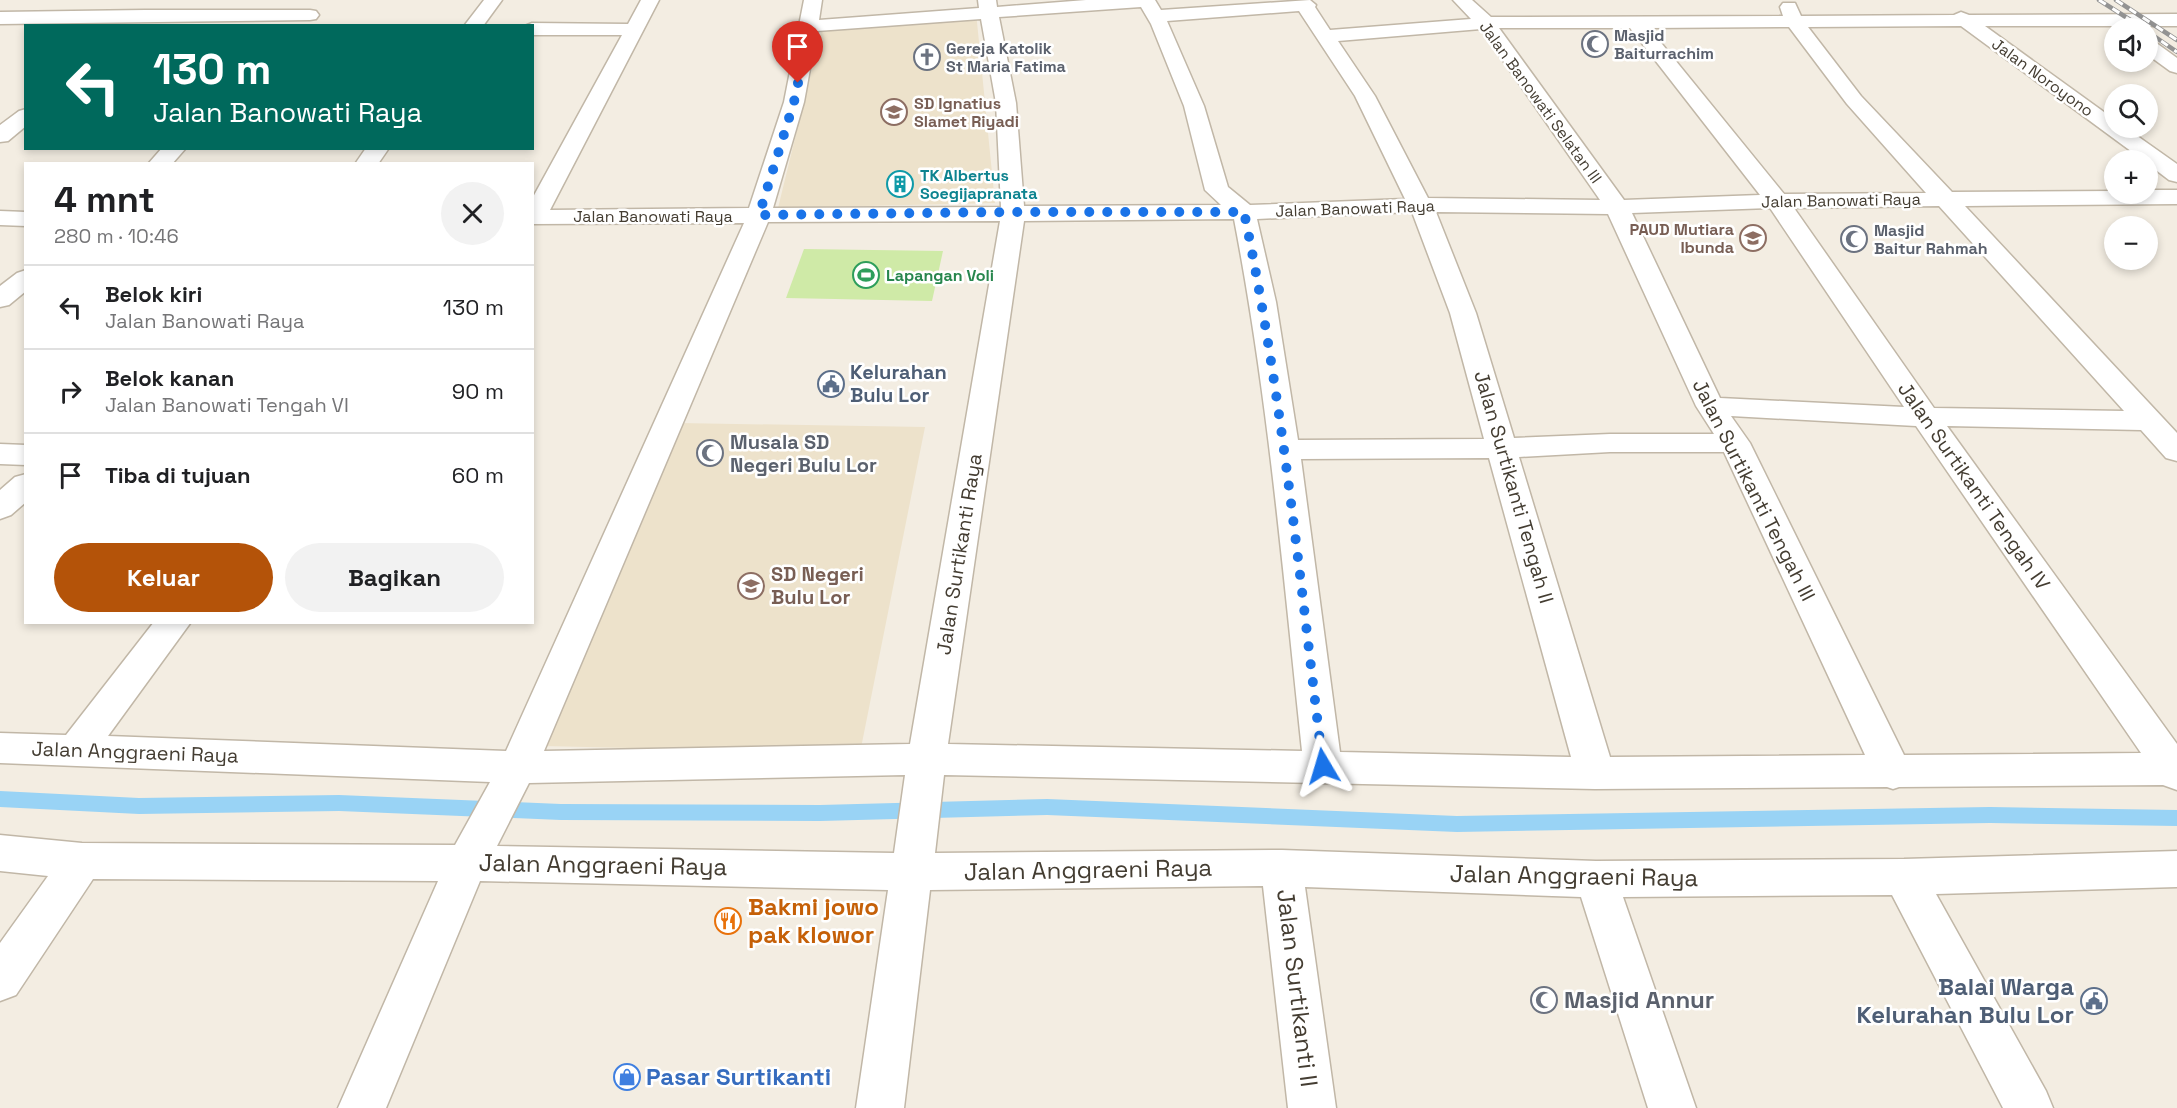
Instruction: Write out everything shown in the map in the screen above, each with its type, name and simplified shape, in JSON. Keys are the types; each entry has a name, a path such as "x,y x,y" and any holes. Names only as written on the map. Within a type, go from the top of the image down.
{"street":[{"path":"139,20 163,0"},
{"path":"0,18 305,20 326,0"},
{"path":"475,24 493,0"},
{"path":"534,216 650,0"},
{"path":"362,1108 471,856 513,776 759,215 794,102 813,0"},
{"name":"Jalan Banowati Selatan III","path":"1462,0 1486,23 1617,207"},
{"path":"1786,0 1794,21 1854,100 2177,451"},
{"name":"Jalan Noroyono","path":"1939,0 2177,174"},
{"path":"808,26 988,6 1304,3"},
{"name":"Jalan Surtikanti Tengah II","path":"1304,3 1365,96 1431,226 1463,313 1595,773"},
{"path":"1584,3 1599,22"},
{"path":"2080,5 2104,20"},
{"name":"Jalan Surtikanti Raya","path":"880,1108 926,767 1013,212 1006,103 988,6"},
{"path":"1149,6 1194,106 1217,190 1244,212 1263,302 1284,450 1323,766"},
{"path":"1327,36 1486,23 1966,21 2104,24"},
{"name":"Jalan Surtikanti Tengah IV","path":"1635,22 1777,201 1925,417 2176,771"},
{"path":"534,29 635,30"},
{"path":"2158,53 2177,67"},
{"path":"0,136 24,117"},
{"path":"161,162 173,150"},
{"name":"Jalan Banowati Raya","path":"534,216 1244,212 1420,205 1617,207 1777,201 2177,197"},
{"name":"Jalan Surtikanti Tengah III","path":"1617,207 1710,406 1735,443 1893,773"},
{"path":"0,218 24,219"},
{"path":"0,298 24,280"},
{"path":"1710,406 1925,417 2150,422"},
{"path":"1284,450 1503,448 1610,443 1735,443"},
{"path":"0,454 24,455"},
{"path":"0,508 24,486"},
{"path":"77,749 172,624"},
{"name":"Jalan Anggraeni Raya","path":"0,748 77,749 513,776 926,767 1323,766 1595,773 2176,771"},
{"name":"Jalan Anggraeni Raya","path":"0,853 82,861 471,856 1282,868 1596,879 1904,877 2177,869"},
{"path":"0,980 82,861"},
{"name":"Jalan Surtikanti II","path":"1282,868 1312,1108"},
{"path":"1904,877 2029,1108"},
{"path":"1596,879 1672,1108"}],"shaded area":[{"name":"SD Ignatius Slamet Riyadi","path":"976,12 995,203 778,208 824,20"},
{"name":"SD Negeri Bulu Lor","path":"679,423 925,427 860,753 542,746"}],"green space":[{"name":"Lapangan Voli","path":"804,249 943,251 932,301 786,298"}],"waterway":[{"path":"0,799 139,806 339,803 561,812 820,813 1047,807 1457,824 1990,815 2177,818"}],"railway":[{"path":"2099,0 2127,18"},
{"path":"2116,0 2177,40"},
{"path":"2158,39 2177,52"}],"place":[{"name":"Masjid Baiturrachim","path":"1595,44"},
{"name":"Gereja Katolik St Maria Fatima","path":"927,57"},
{"name":"SD Ignatius Slamet Riyadi","path":"894,112"},
{"name":"TK Albertus Soegijapranata","path":"900,184"},
{"name":"PAUD Mutiara Ibunda","path":"1753,238"},
{"name":"Masjid Baitur Rahmah","path":"1854,239"},
{"name":"Lapangan Voli","path":"866,275"},
{"name":"Kelurahan Bulu Lor","path":"831,384"},
{"name":"Musala SD Negeri Bulu Lor","path":"710,453"},
{"name":"SD Negeri Bulu Lor","path":"751,586"},
{"name":"Bakmi jowo pak klowor","path":"728,921"},
{"name":"Masjid Annur","path":"1544,1000"},
{"name":"Balai Warga Kelurahan Bulu Lor","path":"2094,1001"},
{"name":"Pasar Surtikanti","path":"627,1077"}],"route":[{"path":"798,83 759,215 1244,212 1263,302 1281,422 1323,766"}]}
